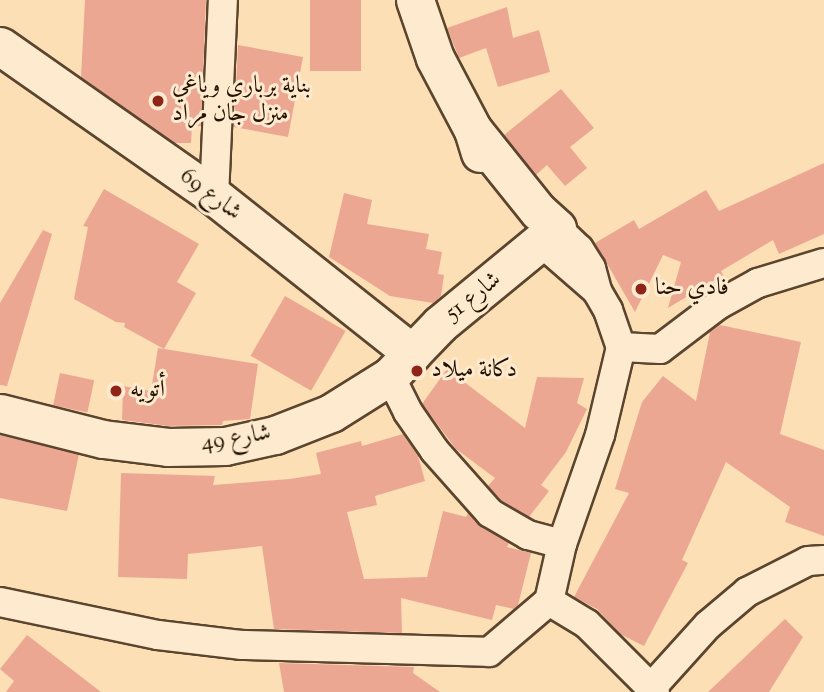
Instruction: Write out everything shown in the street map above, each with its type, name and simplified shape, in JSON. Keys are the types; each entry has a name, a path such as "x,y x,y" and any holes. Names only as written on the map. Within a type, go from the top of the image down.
{"street":[{"path":"214,196 223,0"},
{"path":"0,602 159,635 242,645 489,652 549,601 562,544 600,436 621,348 608,310 597,291 591,268 579,250 540,227 473,130 435,58 415,0"},
{"name":"شارع 69","path":"0,46 214,196 401,364"},
{"name":"شارع 51","path":"440,324 540,227"},
{"path":"621,348 660,349 718,305 758,283 824,263"},
{"name":"شارع 49","path":"0,413 103,439 168,447 225,446 275,435 331,413 401,364 440,324"},
{"path":"401,364 408,411 435,451 489,513 527,535 562,544"},
{"path":"549,601 587,624 653,690 708,625 747,592 808,561 824,560"}],"building":[{"path":"85,0 206,0 201,126 192,126 191,143 174,143 81,77"},
{"path":"310,0 361,0 361,71 310,71"},
{"path":"507,7 513,38 539,30 550,72 498,87 486,48 459,58 447,28"},
{"path":"238,45 303,57 288,137 234,127"},
{"path":"561,89 594,128 570,147 587,168 565,186 547,165 536,175 504,135"},
{"path":"824,163 824,234 779,254 773,240 721,271 723,275 668,308 681,262 663,255 635,312 595,243 634,220 639,229 706,190 719,211"},
{"path":"104,189 199,244 177,282 196,293 164,349 124,327 125,323 116,322 74,299 88,227 83,226"},
{"path":"344,193 372,200 367,224 429,234 426,249 442,252 438,274 444,275 441,296 433,303 390,296 329,257"},
{"path":"43,230 52,234 7,386 0,385 0,303"},
{"path":"285,296 346,331 311,391 250,356"},
{"path":"720,325 801,342 780,434 824,450 824,536 785,522 790,507 726,462 682,560 688,563 644,646 620,634 597,609 574,597 629,493 615,489 642,402 663,376 696,401 710,332"},
{"path":"158,348 258,364 250,419 223,421 222,425 169,426 122,420 123,386 151,391"},
{"path":"447,369 525,428 537,377 584,378 577,403 587,409 566,452 541,485 549,491 529,517 501,500 488,486 495,478 456,449 422,404"},
{"path":"60,373 94,380 87,413 53,405"},
{"path":"403,434 418,456 425,481 375,496 377,505 347,512 364,579 427,577 443,511 466,517 468,513 481,527 509,543 507,547 531,553 518,605 514,609 496,605 492,620 401,598 402,633 274,629 262,546 188,554 187,579 118,577 121,473 215,476 213,485 290,479 321,474 316,453 361,441 362,446"},
{"path":"0,435 79,454 67,511 0,498"},
{"path":"785,619 803,637 769,692 708,692"},
{"path":"27,635 101,692 6,692 14,681 0,669"},
{"path":"279,663 414,667 413,673 440,692 284,692"}],"place":[{"name":"بناية برباري وياغي منزل جان مراد","path":"158,101"},
{"name":"فادي حنا","path":"641,289"},
{"name":"دكانة ميلاد","path":"417,371"},
{"name":"أتويه","path":"116,391"}]}
